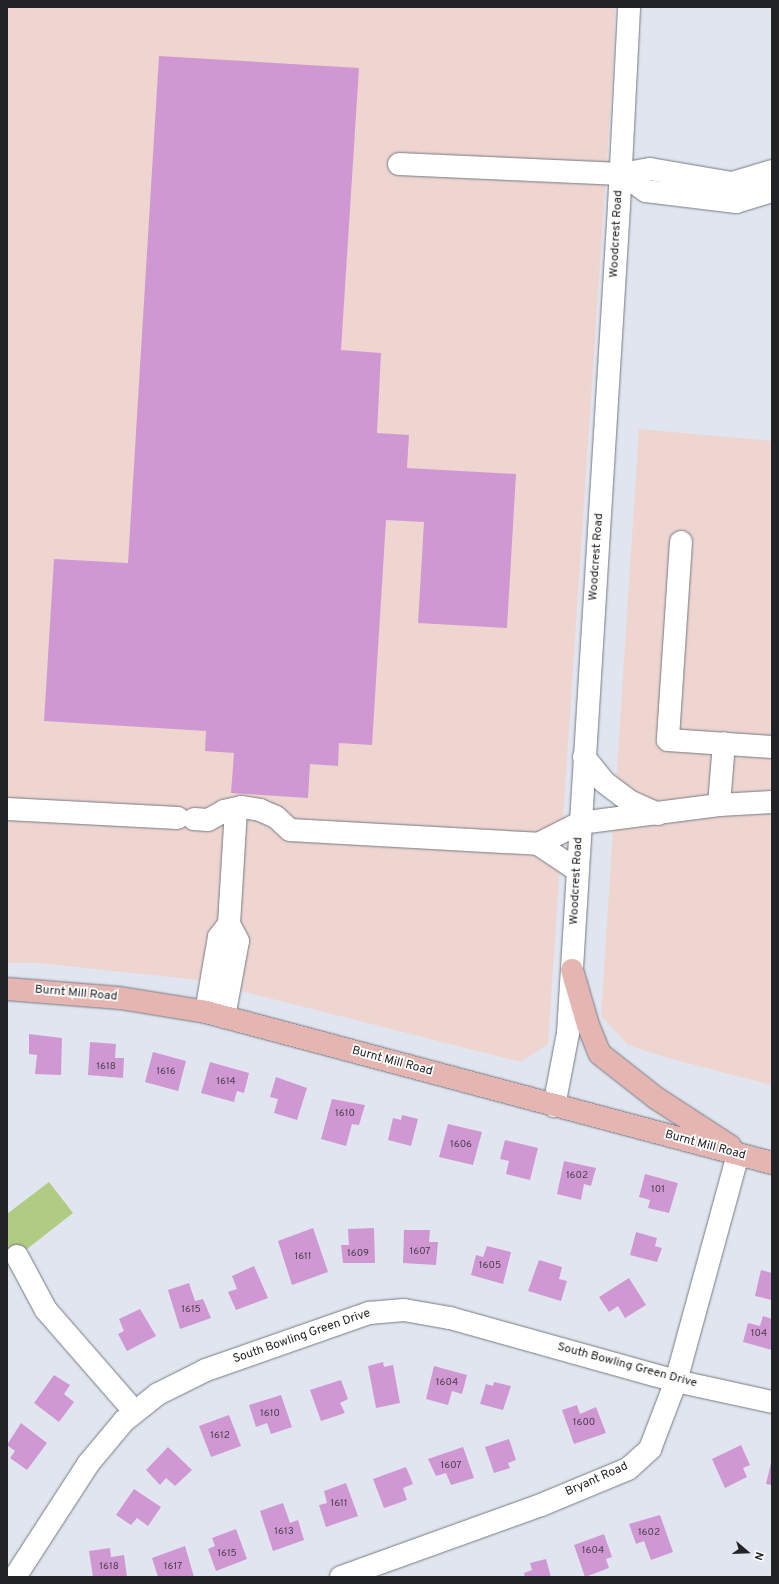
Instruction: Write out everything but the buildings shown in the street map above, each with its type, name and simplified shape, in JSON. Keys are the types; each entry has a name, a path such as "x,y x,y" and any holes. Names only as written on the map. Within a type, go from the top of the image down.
{"main road":[{"path":"572,970 588,1025 600,1054 656,1098 733,1149 738,1154"},
{"name":"Burnt Mill Road","path":"7,989 120,998 215,1014 554,1106 772,1163"}],"street":[{"name":"Woodcrest Road","path":"554,1106 568,1033 621,174 628,7"},
{"path":"400,164 621,174 650,169 732,183 772,171"},
{"path":"621,174 646,192 736,202 772,191"},
{"path":"681,542 668,740 772,747"},
{"path":"719,805 724,743"},
{"path":"584,757 604,782 629,802 658,814"},
{"path":"7,808 208,820 224,811 236,809 260,810 276,818 290,830 538,844 580,823 719,805 772,802"},
{"path":"215,1014 219,937 230,924 236,809"},
{"path":"538,844 577,870"},
{"name":"Bryant Road","path":"341,1577 541,1505 628,1469 650,1449 676,1381 738,1154"},
{"path":"17,1256 46,1310 135,1412"},
{"name":"South Bowling Green Drive","path":"15,1577 88,1464 124,1421 158,1394 206,1370 369,1313 404,1310 450,1318 676,1381 772,1402"}],"shaded area":[{"path":"7,7 615,7 614,54 548,1044 521,1062 198,980 39,963 7,963"},
{"path":"639,429 772,441 772,1085 668,1058 628,1045 601,1016"}],"green space":[{"path":"49,1182 73,1213 9,1263 7,1214"}]}
